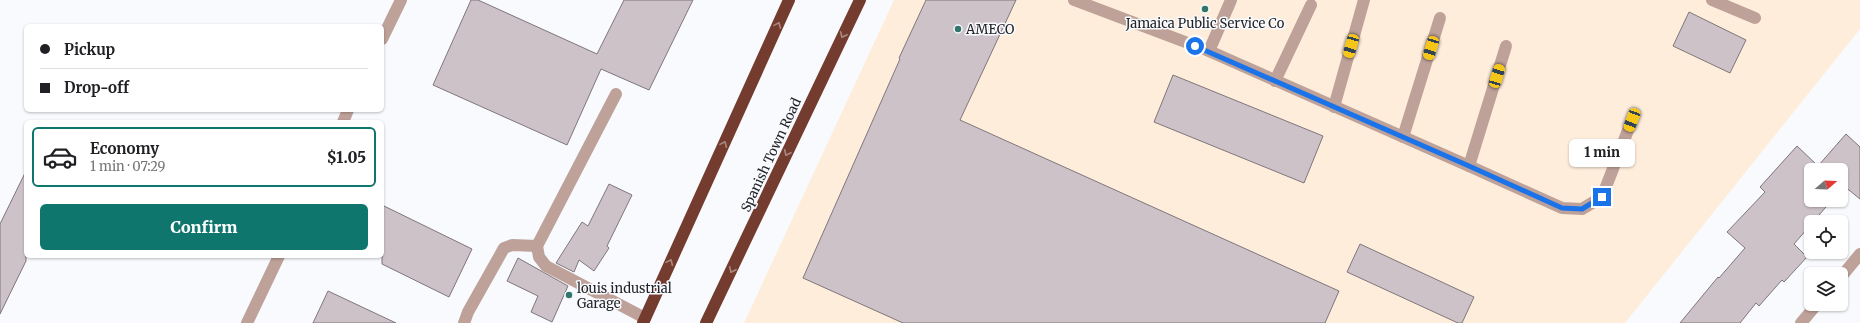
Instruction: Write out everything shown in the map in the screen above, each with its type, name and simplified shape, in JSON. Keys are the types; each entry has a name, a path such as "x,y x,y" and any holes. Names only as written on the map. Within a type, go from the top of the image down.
{"highway":[{"path":"644,320 789,0"},
{"name":"Spanish Town Road","path":"706,323 860,0"}],"street":[{"path":"384,35 401,0"},
{"path":"1074,0 1209,52 1562,208 1582,209 1602,197 1632,120"},
{"path":"1209,52 1230,0"},
{"path":"1334,107 1364,0"},
{"path":"1712,0 1755,18"},
{"path":"1275,81 1311,5"},
{"path":"1404,137 1440,18"},
{"path":"1469,166 1506,46"},
{"path":"616,94 537,246 539,257 546,266 644,320"},
{"path":"464,323 468,312 504,248 512,245 537,246"},
{"path":"1848,268 1860,254"},
{"path":"247,323 278,258"},
{"path":"1801,323 1811,311"}],"shaded area":[{"path":"894,0 1860,0 1860,29 1625,323 744,323"}],"building":[{"path":"471,0 478,0 597,54 624,0 693,0 649,90 601,69 567,145 433,85"},
{"path":"926,0 1016,0 960,120 1339,291 1325,323 903,323 803,278 900,59 899,58"},
{"path":"1689,12 1746,40 1730,73 1673,46"},
{"path":"1173,75 1323,136 1304,183 1154,122"},
{"path":"1846,134 1860,147 1860,199 1848,189 1848,163 1821,163"},
{"path":"1797,146 1815,163 1804,163 1804,207 1826,207 1819,215 1804,215 1804,232 1794,244 1804,254 1805,259 1784,282 1782,280 1759,306 1756,303 1740,323 1680,323 1718,277 1719,278 1745,248 1727,232 1765,192 1760,187"},
{"path":"24,175 24,258 26,258 26,261 0,314 0,224"},
{"path":"609,184 632,195 607,246 609,248 594,271 579,260 574,272 556,263 582,222 588,226"},
{"path":"384,206 472,249 449,297 382,264 382,258 384,258"},
{"path":"1360,244 1474,297 1462,323 1458,323 1347,272"},
{"path":"518,258 568,286 552,322 531,312 538,296 507,281"},
{"path":"328,291 396,323 313,323"}],"place":[{"name":"Jamaica Public Service Co","path":"1205,9"},
{"name":"AMECO","path":"958,29"},
{"name":"louis industrial Garage","path":"569,295"}],"route":[{"path":"1195,46 1562,208 1582,209 1602,197"}]}
